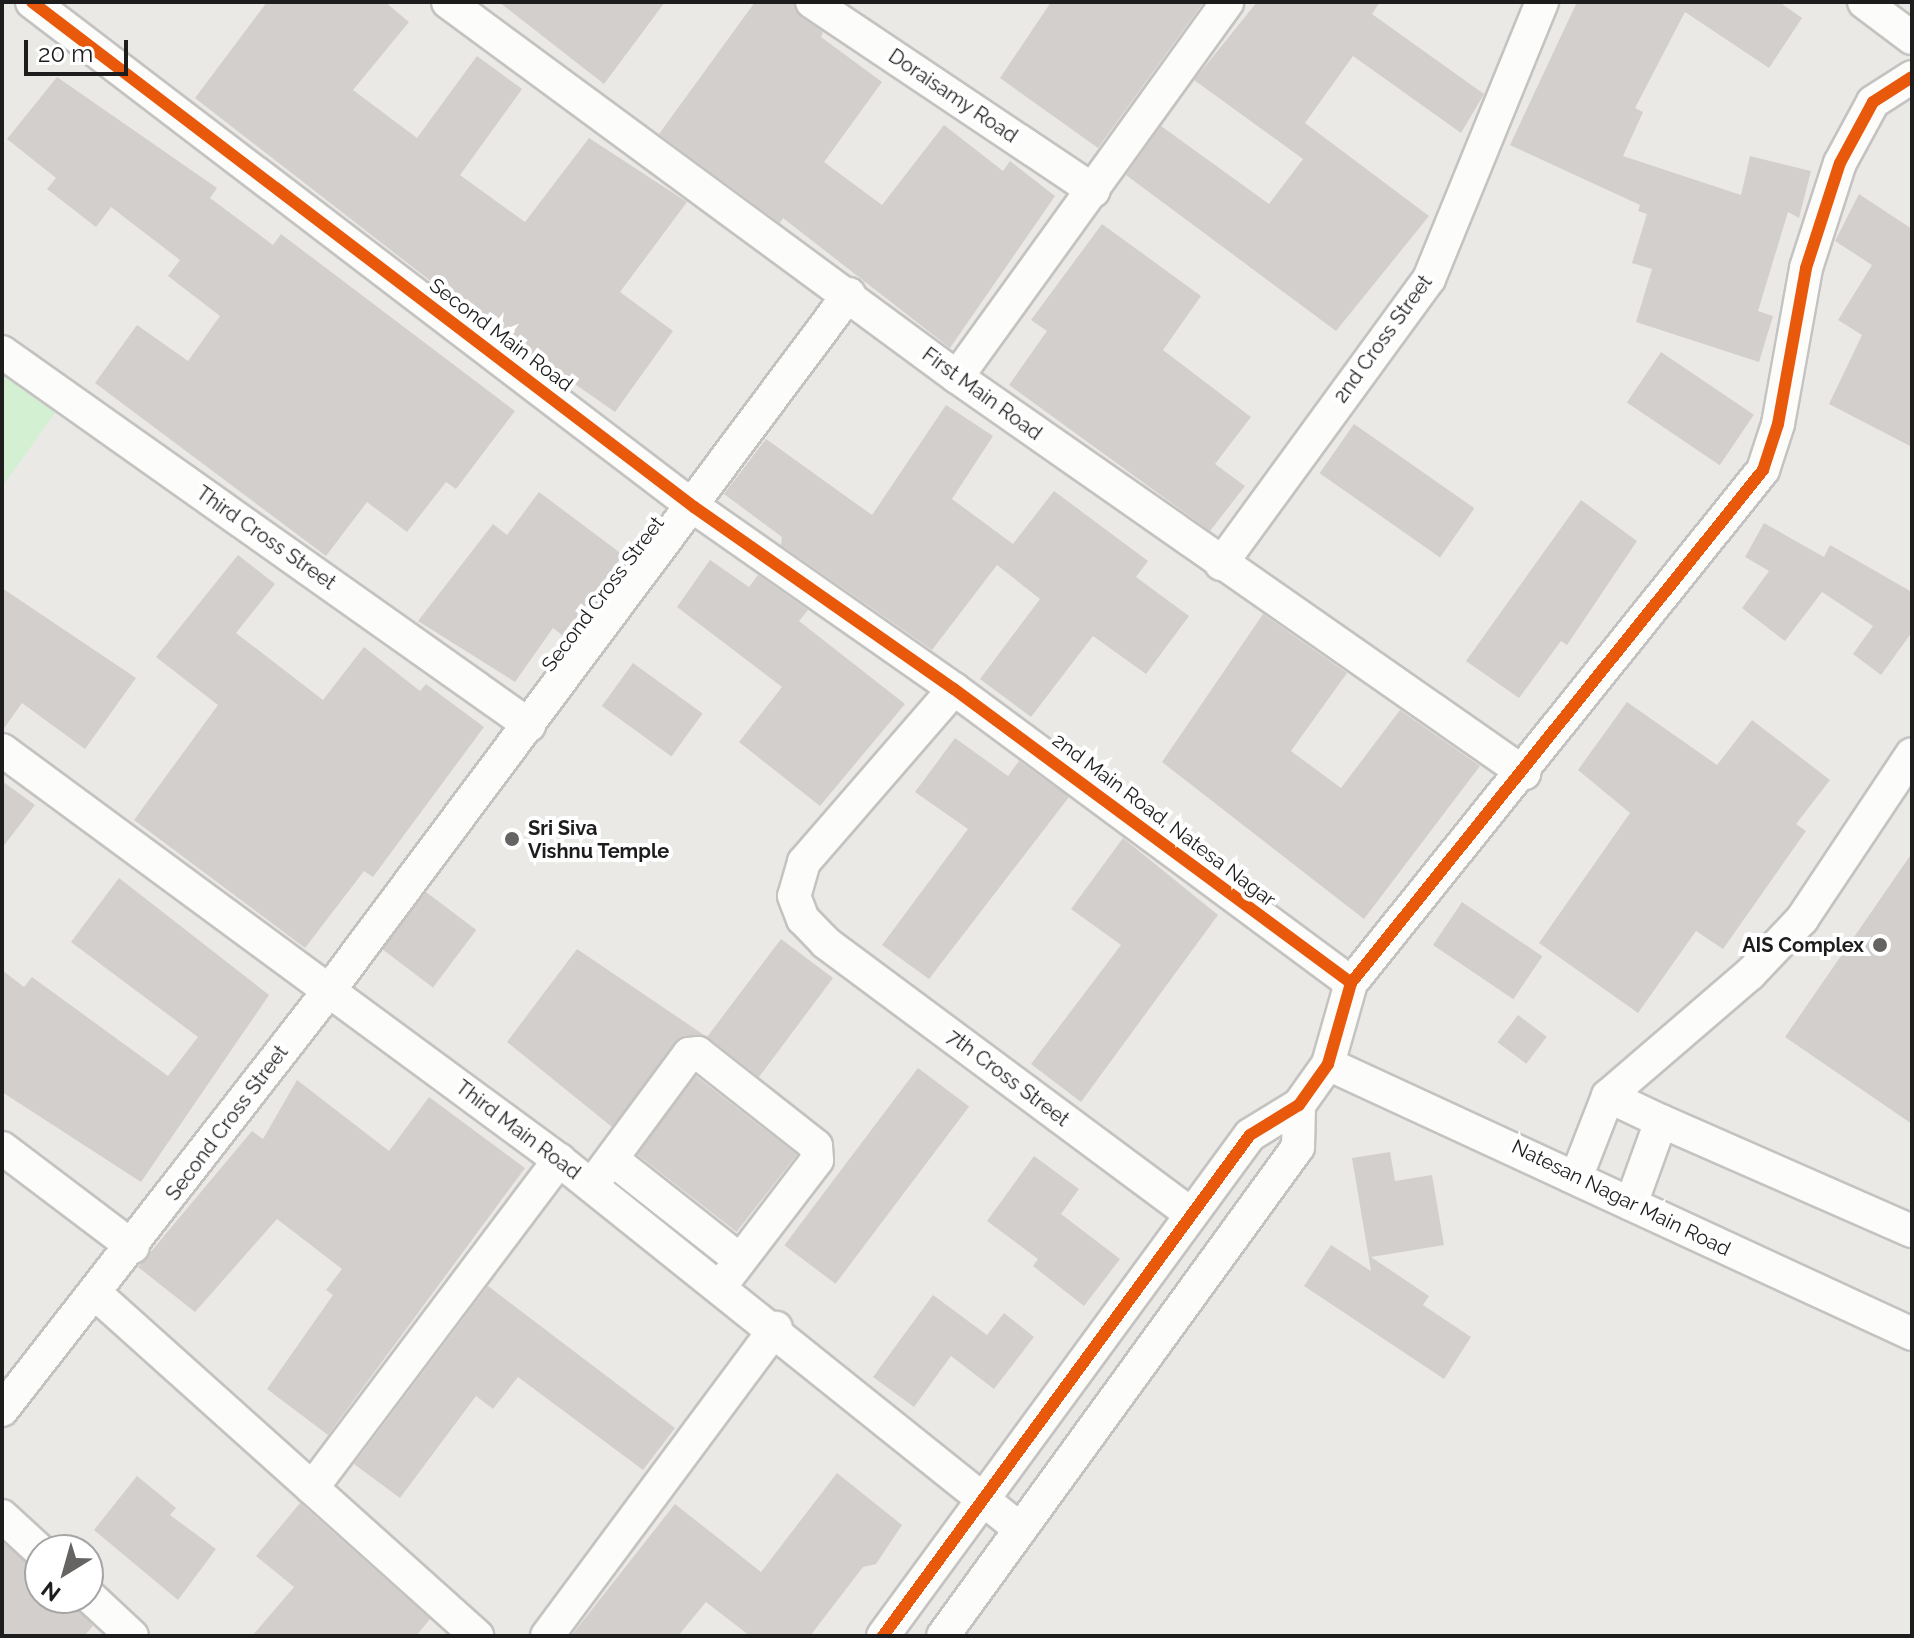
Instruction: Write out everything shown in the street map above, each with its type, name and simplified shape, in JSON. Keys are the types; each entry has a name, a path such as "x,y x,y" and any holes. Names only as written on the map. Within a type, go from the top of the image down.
{"street":[{"name":"Second Main Road","path":"32,2 694,507 954,689"},
{"name":"First Main Road","path":"448,2 849,294 957,377 1524,773"},
{"name":"Doraisamy Road","path":"812,2 1094,191"},
{"path":"957,377 1094,191 1227,2"},
{"name":"2nd Cross Street","path":"1221,564 1429,279 1542,2"},
{"path":"1864,2 1912,38"},
{"path":"883,1636 979,1500 1250,1135 1299,1105 1328,1064 1351,983 1524,773 1763,470 1778,424 1806,268 1840,163 1873,102 1912,77"},
{"name":"Second Cross Street","path":"2,1410 97,1295 331,988 694,507 849,294"},
{"name":"Third Cross Street","path":"2,352 529,725"},
{"name":"7th Cross Street","path":"954,689 804,862 794,896 803,919 826,943 1190,1213"},
{"name":"2nd Main Road, Natesa Nagar","path":"954,689 1351,983"},
{"name":"Third Main Road","path":"2,750 331,988 592,1185 776,1328 979,1500 1020,1529"},
{"path":"1576,1178 1608,1096 1750,974 1802,919 1912,754"},
{"path":"592,1185 681,1061 698,1053 820,1151 720,1287"},
{"name":"Natesan Nagar Main Road","path":"1328,1064 1912,1334"},
{"path":"1608,1096 1912,1231"},
{"path":"943,1636 1298,1147 1299,1105"},
{"path":"1631,1204 1661,1121"},
{"path":"2,1148 133,1247"},
{"path":"612,1159 740,1260"},
{"path":"312,1488 559,1160"},
{"path":"97,1295 477,1636"},
{"path":"547,1636 776,1328"},
{"path":"2,1516 24,1536"},
{"path":"104,1610 132,1636"}],"green space":[{"path":"2,368 58,409 2,487"}],"building":[{"path":"267,2 385,2 409,22 353,90 417,138 477,56 522,89 460,175 525,222 589,138 687,202 620,292 673,331 615,412 464,307 195,98"},
{"path":"499,2 665,2 604,84"},
{"path":"755,2 793,2 801,17 823,32 821,37 882,82 824,162 882,205 944,125 1003,171 1010,161 1055,196 950,348 783,218 780,223 659,134"},
{"path":"1051,2 1203,3 1098,148 1000,78"},
{"path":"1257,2 1380,2 1372,14 1484,94 1461,133 1353,56 1305,123 1429,216 1336,331 1126,175 1161,126 1269,204 1303,159 1194,80"},
{"path":"1577,2 1779,2 1802,18 1769,68 1685,12 1635,108 1643,112 1623,156 1741,195 1750,156 1811,171 1799,218 1788,212 1758,311 1773,316 1759,362 1636,322 1652,269 1632,263 1647,214 1638,211 1640,205 1510,145"},
{"path":"57,77 217,188 210,198 273,245 281,234 515,411 456,489 446,482 407,532 367,502 326,556 95,383 137,325 188,361 220,316 168,276 180,260 111,207 96,227 47,189 56,178 7,139"},
{"path":"1859,194 1912,229 1912,447 1829,404 1862,335 1838,320 1872,265 1835,241"},
{"path":"1102,224 1201,296 1163,350 1251,417 1215,464 1245,486 1210,531 1009,385 1047,331 1031,320"},
{"path":"1661,352 1754,415 1720,465 1627,403"},
{"path":"946,405 993,436 952,499 1013,544 1054,491 1148,561 1136,577 1189,616 1146,674 1093,636 1031,717 980,679 1040,599 997,565 932,650 781,545 782,537 724,494 766,439 872,515"},
{"path":"1354,424 1474,508 1440,557 1320,473"},
{"path":"539,492 623,555 563,636 553,628 515,682 418,621 493,524 507,535"},
{"path":"1581,500 1637,541 1567,645 1561,641 1519,698 1466,661"},
{"path":"1764,523 1824,557 1830,545 1912,592 1912,632 1881,675 1853,654 1873,626 1822,592 1785,641 1742,608 1769,571 1745,557"},
{"path":"238,555 275,584 236,633 323,700 364,647 420,691 426,684 484,727 373,877 364,871 305,948 134,820 218,705 156,657"},
{"path":"710,560 749,587 758,575 808,610 799,621 905,704 820,806 739,742 782,687 677,607"},
{"path":"2,588 136,678 85,749 22,703 2,731"},
{"path":"1263,614 1347,673 1291,751 1341,788 1400,710 1480,766 1364,919 1162,762"},
{"path":"633,663 703,714 671,756 602,706"},
{"path":"1627,702 1717,765 1752,720 1830,780 1796,824 1806,831 1723,949 1696,931 1638,1013 1539,943 1630,813 1578,770"},
{"path":"955,738 1008,776 1019,761 1069,797 929,979 882,945 968,829 915,792"},
{"path":"2,781 35,805 2,848"},
{"path":"1123,838 1218,915 1081,1102 1031,1064 1121,945 1071,909"},
{"name":"AIS Complex","path":"1912,853 1912,1124 1785,1037"},
{"path":"119,878 269,995 141,1182 2,1092 2,970 24,987 32,977 168,1076 198,1037 71,942"},
{"path":"426,892 476,930 433,987 383,950"},
{"path":"1462,902 1542,956 1513,999 1433,945"},
{"path":"781,939 833,978 759,1077 709,1038 680,1037 612,1127 507,1042 577,949 707,1037"},
{"path":"1518,1015 1547,1037 1526,1064 1498,1042"},
{"path":"918,1068 969,1107 836,1284 784,1245"},
{"path":"696,1076 797,1155 737,1232 636,1153"},
{"path":"297,1080 389,1151 429,1097 525,1168 328,1435 267,1389 333,1295 326,1290 342,1269 277,1219 195,1312 138,1267 252,1131 263,1139"},
{"path":"1390,1152 1395,1181 1432,1175 1444,1245 1371,1257 1429,1296 1423,1305 1471,1337 1444,1379 1304,1286 1331,1245 1371,1271 1352,1158"},
{"path":"1034,1156 1079,1189 1061,1214 1120,1259 1084,1306 1033,1266 1038,1259 987,1221"},
{"path":"488,1286 675,1428 643,1470 518,1377 493,1409 476,1396 400,1498 354,1464"},
{"path":"933,1295 987,1335 1004,1313 1034,1337 994,1389 951,1356 914,1407 873,1377"},
{"path":"837,1473 902,1525 876,1564 863,1567 810,1636 750,1636 706,1602 678,1636 571,1636 675,1504 761,1572"},
{"path":"137,1476 176,1508 170,1515 216,1549 178,1600 104,1538 104,1534 94,1530"},
{"path":"300,1503 430,1619 416,1636 252,1636 294,1587 256,1556"},
{"path":"2,1542 24,1559 24,1614 83,1614 93,1626 84,1636 2,1636"}],"cycle path":[{"path":"32,2 694,507 954,689 1351,983"},
{"path":"883,1636 1250,1135 1299,1105 1328,1064 1351,983 1763,470 1778,424 1806,268 1840,163 1873,102 1912,77"}],"place":[{"name":"Sri Siva Vishnu Temple","path":"512,839"},
{"name":"AIS Complex","path":"1880,945"}]}
